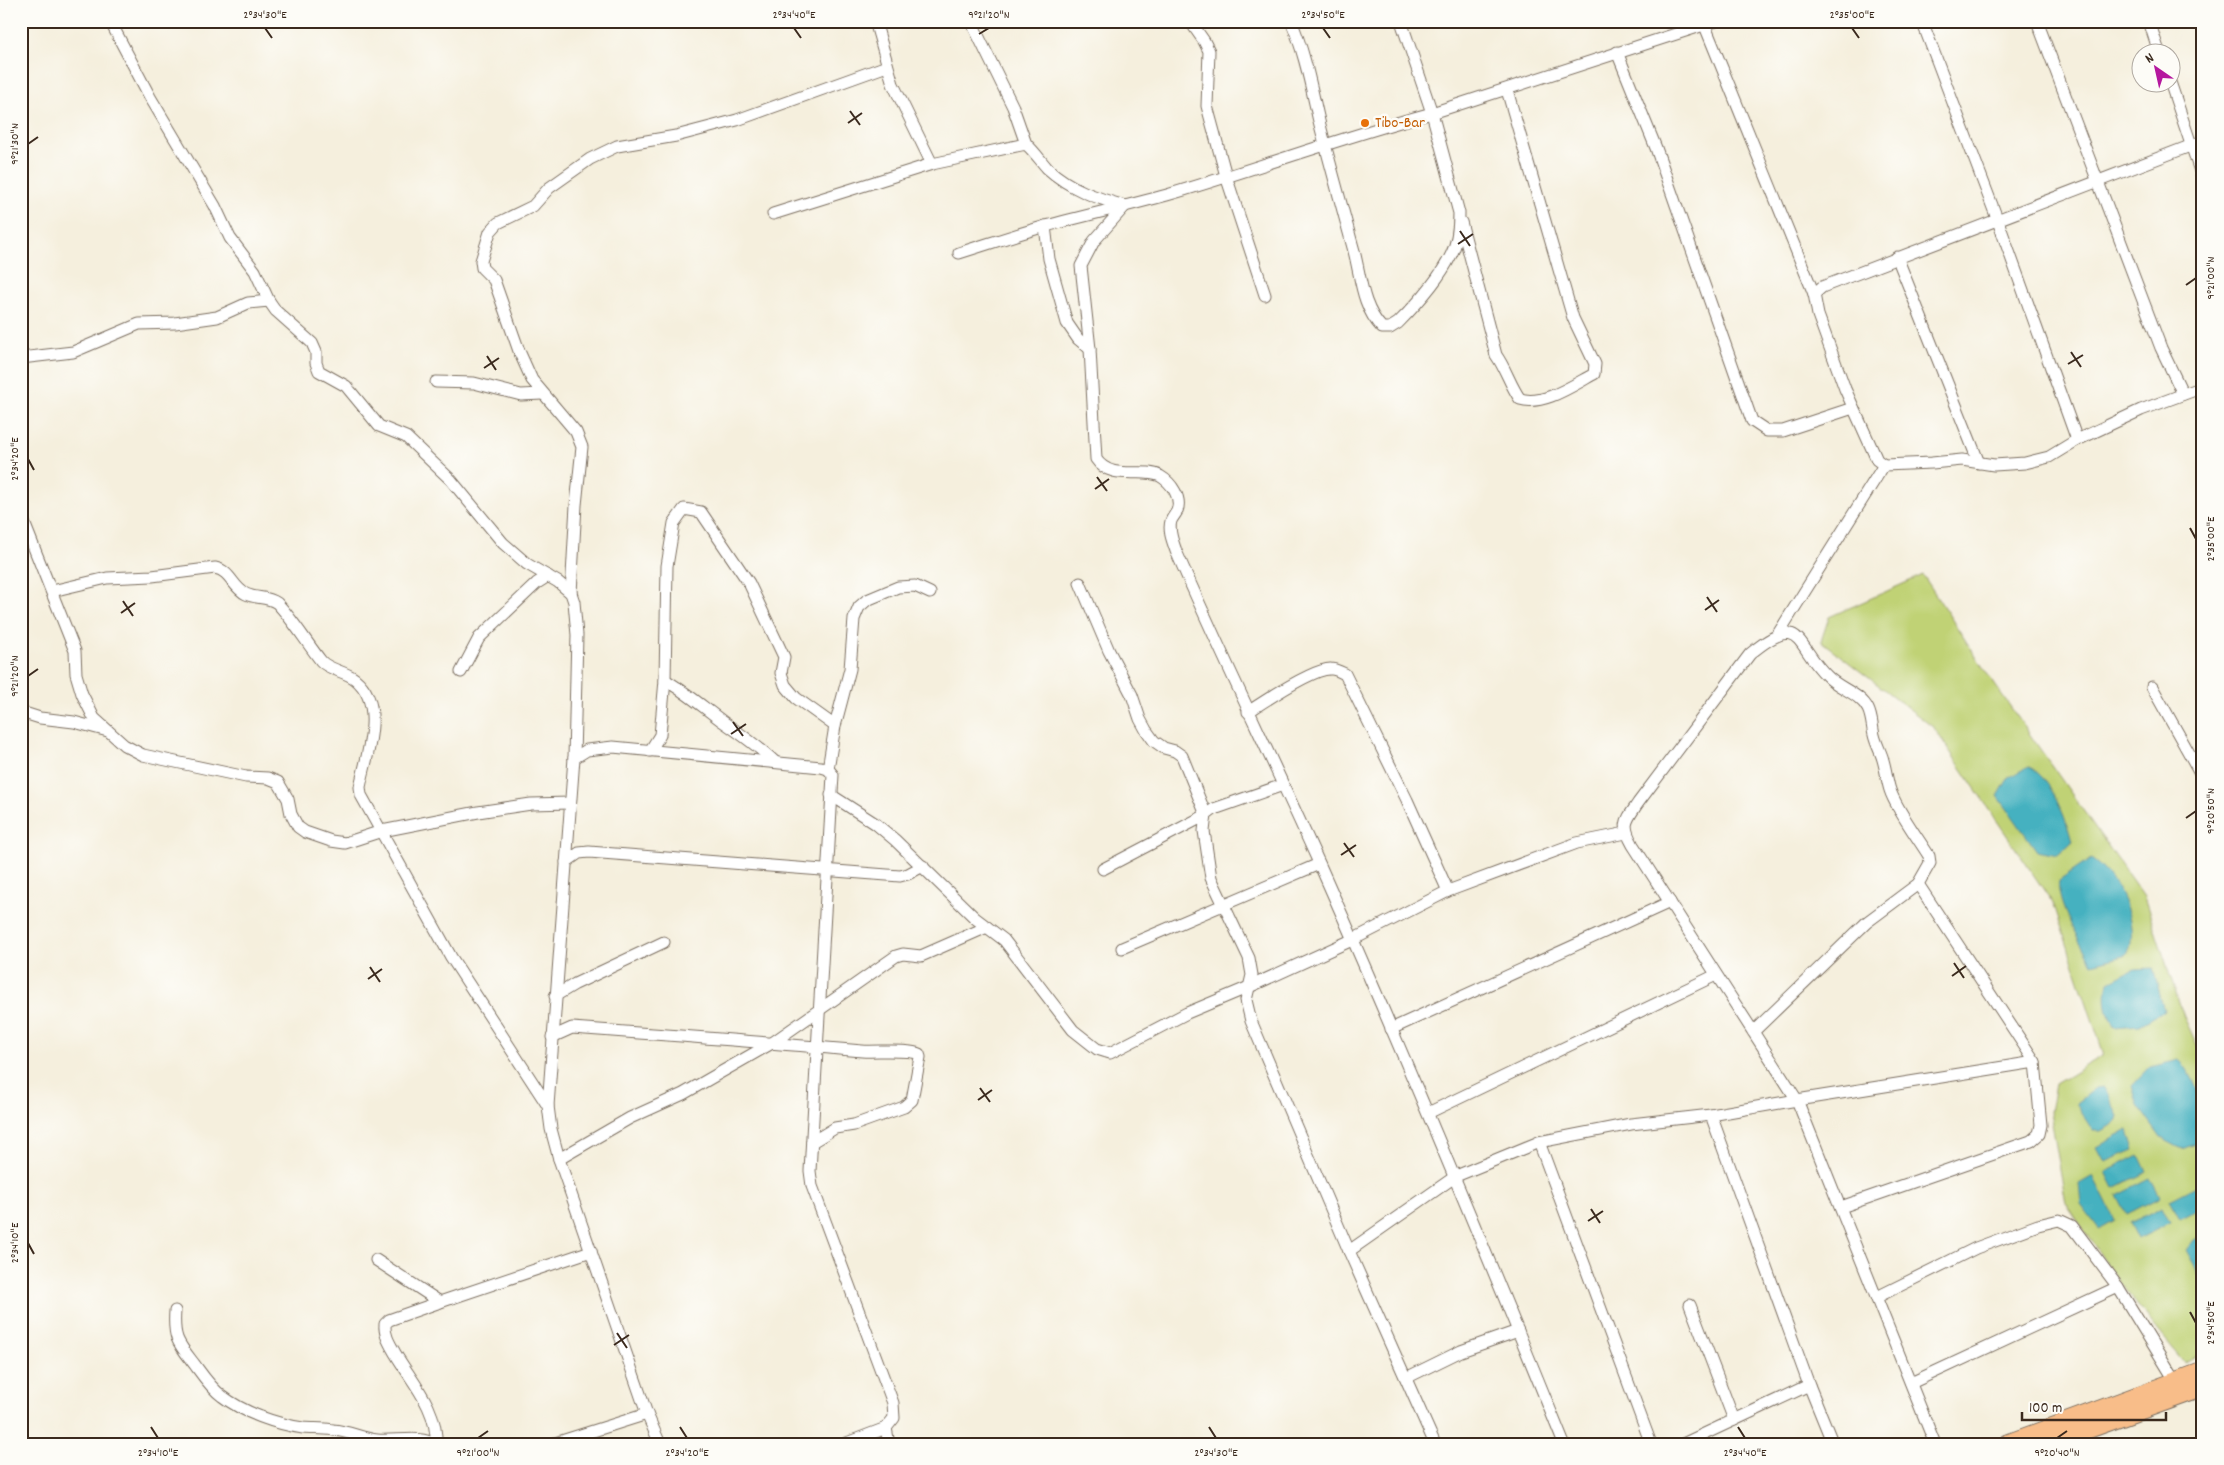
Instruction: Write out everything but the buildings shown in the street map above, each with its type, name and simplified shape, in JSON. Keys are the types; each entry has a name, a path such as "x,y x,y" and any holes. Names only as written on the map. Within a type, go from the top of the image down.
{"main road":[{"path":"2008,1444 2203,1372"},
{"path":"2045,1444 2203,1387"}],"street":[{"path":"110,21 150,97 215,206 230,238 255,271 269,301 276,311 312,343 316,352 316,363 319,371 346,386 379,426 406,437 451,480 503,543 527,564 558,582 571,593"},
{"path":"875,21 893,84 932,164"},
{"path":"971,21 1013,107 1026,144 1047,167 1071,187 1125,206"},
{"path":"1190,21 1209,52 1207,106 1226,176 1265,295"},
{"path":"1291,21 1304,54 1325,144 1360,275 1364,299 1376,322 1382,328 1390,328 1408,314 1452,255 1459,230 1459,213"},
{"path":"1402,21 1432,113 1496,355 1508,373 1511,384 1520,400 1526,401 1543,398 1594,374 1595,364 1573,318 1507,90"},
{"path":"960,253 1044,226 1125,206 1226,176 1374,128 1432,113 1507,90 1617,52 1716,21"},
{"path":"1922,21 1998,221 2077,440"},
{"path":"2037,21 2099,180 2161,348 2183,394"},
{"path":"2149,21 2156,42"},
{"path":"1704,26 1814,294 1818,315 1853,408 1878,460 1884,464 1962,460 1994,465 2049,457 2077,440 2203,387"},
{"path":"1617,52 1656,148 1752,421 1758,427 1767,431 1783,431 1853,408"},
{"path":"660,1444 647,1414 559,1159 551,1129 548,1106 574,758 577,635 574,602 571,593 576,505 582,448 576,432 556,406 542,394 532,380 519,351 494,280 482,268 481,261 490,232 494,226 533,206 548,188 590,159 617,146 676,136 737,120 887,66"},
{"path":"2173,92 2203,180"},
{"path":"1814,294 1822,287 1897,257 1998,221 2203,141"},
{"path":"774,214 932,164 1026,144"},
{"path":"1125,206 1094,241 1081,266 1090,349 1096,460 1112,471 1129,474 1159,475 1171,484 1176,492 1179,503 1171,522 1171,534 1187,577 1319,864 1456,1176 1564,1444"},
{"path":"1044,226 1049,259 1067,323 1078,339 1090,349"},
{"path":"1897,257 1979,462"},
{"path":"21,358 73,352 139,324 175,323 217,318 248,303 269,301"},
{"path":"436,382 474,383 521,395 542,394"},
{"path":"1884,464 1778,634 1767,640 1750,654 1625,823 1626,833 1797,1100 1936,1444"},
{"path":"650,751 660,735 665,680 667,566 674,523 678,514 684,509 701,512 749,584 784,657 782,673 785,684 796,698 835,726"},
{"path":"21,515 75,651 76,674 82,694 94,718 124,745 143,755 246,778 268,778 278,782 288,799 291,814 298,827 305,832 345,844 382,831 496,809 531,804 570,804"},
{"path":"52,591 107,578 152,576 215,568 228,574 246,595 271,599 277,603 322,663 349,674 365,687 370,696 372,708 370,736 360,787 361,795 451,957 548,1106"},
{"path":"461,672 479,638 537,583 548,576"},
{"path":"1080,583 1132,695 1140,719 1154,741 1182,756 1206,815 1204,831 1211,878 1249,958 1252,975 1246,1000 1251,1021 1349,1251 1435,1444"},
{"path":"828,769 835,726 850,669 854,619 859,608 867,600 898,587 915,586 930,593"},
{"path":"1753,1032 1867,922 1918,884 1930,863 1929,856 1890,792 1868,710 1863,701 1827,676 1797,637 1778,634"},
{"path":"1248,712 1271,697 1321,670 1332,668 1345,674 1407,800 1448,891"},
{"path":"665,680 689,694 722,721 754,742 775,762"},
{"path":"2152,687 2203,778"},
{"path":"21,712 40,718 74,722 110,731"},
{"path":"574,758 587,750 599,747 775,762 828,769 833,775 810,1171 812,1186 893,1403 894,1418 886,1428 844,1444"},
{"path":"1103,869 1214,809 1283,785"},
{"path":"831,794 876,824 986,927 1004,940 1073,1030 1104,1052 1110,1053 1187,1013 1249,988 1352,940 1448,891 1577,843 1626,833"},
{"path":"566,862 579,853 589,852 900,876 923,866"},
{"path":"1122,948 1319,864"},
{"path":"1841,1207 2031,1141 2039,1134 2041,1125 2035,1062 1918,884"},
{"path":"1391,1029 1670,902"},
{"path":"559,1159 630,1118 683,1094 772,1043 896,956 903,954 921,956 986,927"},
{"path":"555,996 575,984 664,942"},
{"path":"1428,1113 1716,975"},
{"path":"552,1037 572,1028 816,1046 881,1053 916,1052 920,1057 912,1100 904,1107 854,1125 835,1128 812,1142"},
{"path":"1349,1251 1456,1176 1539,1142 1631,1124 1711,1115 2035,1062"},
{"path":"1711,1115 1809,1385 1833,1444"},
{"path":"1539,1142 1651,1444"},
{"path":"1877,1297 1976,1248 2038,1225 2060,1220 2072,1226 2118,1287 2176,1382"},
{"path":"175,1311 174,1334 179,1345 208,1382 222,1396 240,1407 280,1424 333,1430 376,1440 420,1439 429,1440 434,1444 437,1430 426,1400 389,1343 385,1324 390,1320 440,1302 591,1252"},
{"path":"376,1260 440,1302"},
{"path":"1911,1383 2118,1287"},
{"path":"1690,1305 1734,1420"},
{"path":"1406,1378 1461,1351 1518,1331"},
{"path":"1683,1444 1809,1385"},
{"path":"552,1444 647,1414"},
{"path":"886,1428 889,1444"}],"green space":[{"path":"1923,575 1986,672 2144,897 2184,1017 2203,1058 2203,1354 2184,1362 2120,1284 2066,1203 2050,1112 2055,1084 2104,1055 2054,905 1934,728 1821,641 1829,617"}],"water":[{"path":"2029,767 2037,772 2051,789 2066,822 2072,842 2058,855 2037,851 1998,796 2009,777"},
{"path":"2091,859 2110,877 2118,889 2129,916 2131,930 2131,943 2127,955 2092,964 2065,912 2059,890 2059,881"},
{"path":"2153,968 2164,1011 2140,1025 2114,1027 2107,1005 2106,994 2109,982 2134,969"},
{"path":"2179,1060 2186,1068 2196,1087 2201,1108 2203,1130 2203,1141 2182,1149 2161,1138 2138,1106 2132,1086 2150,1067"},
{"path":"2104,1087 2119,1116 2117,1122 2101,1131 2094,1131 2076,1103 2095,1088"},
{"path":"2128,1130 2134,1150 2105,1162 2097,1147"},
{"path":"2139,1155 2147,1172 2114,1188 2106,1172"},
{"path":"2093,1176 2115,1220 2099,1229 2081,1205 2079,1184"},
{"path":"2150,1178 2160,1197 2127,1214 2117,1195"},
{"path":"2201,1184 2203,1207 2180,1219 2170,1200"},
{"path":"2162,1207 2170,1223 2138,1239 2130,1223"},
{"path":"2203,1235 2203,1281 2186,1250 2194,1240"}],"place":[{"name":"Tibo-Bar","path":"1365,123"}]}
